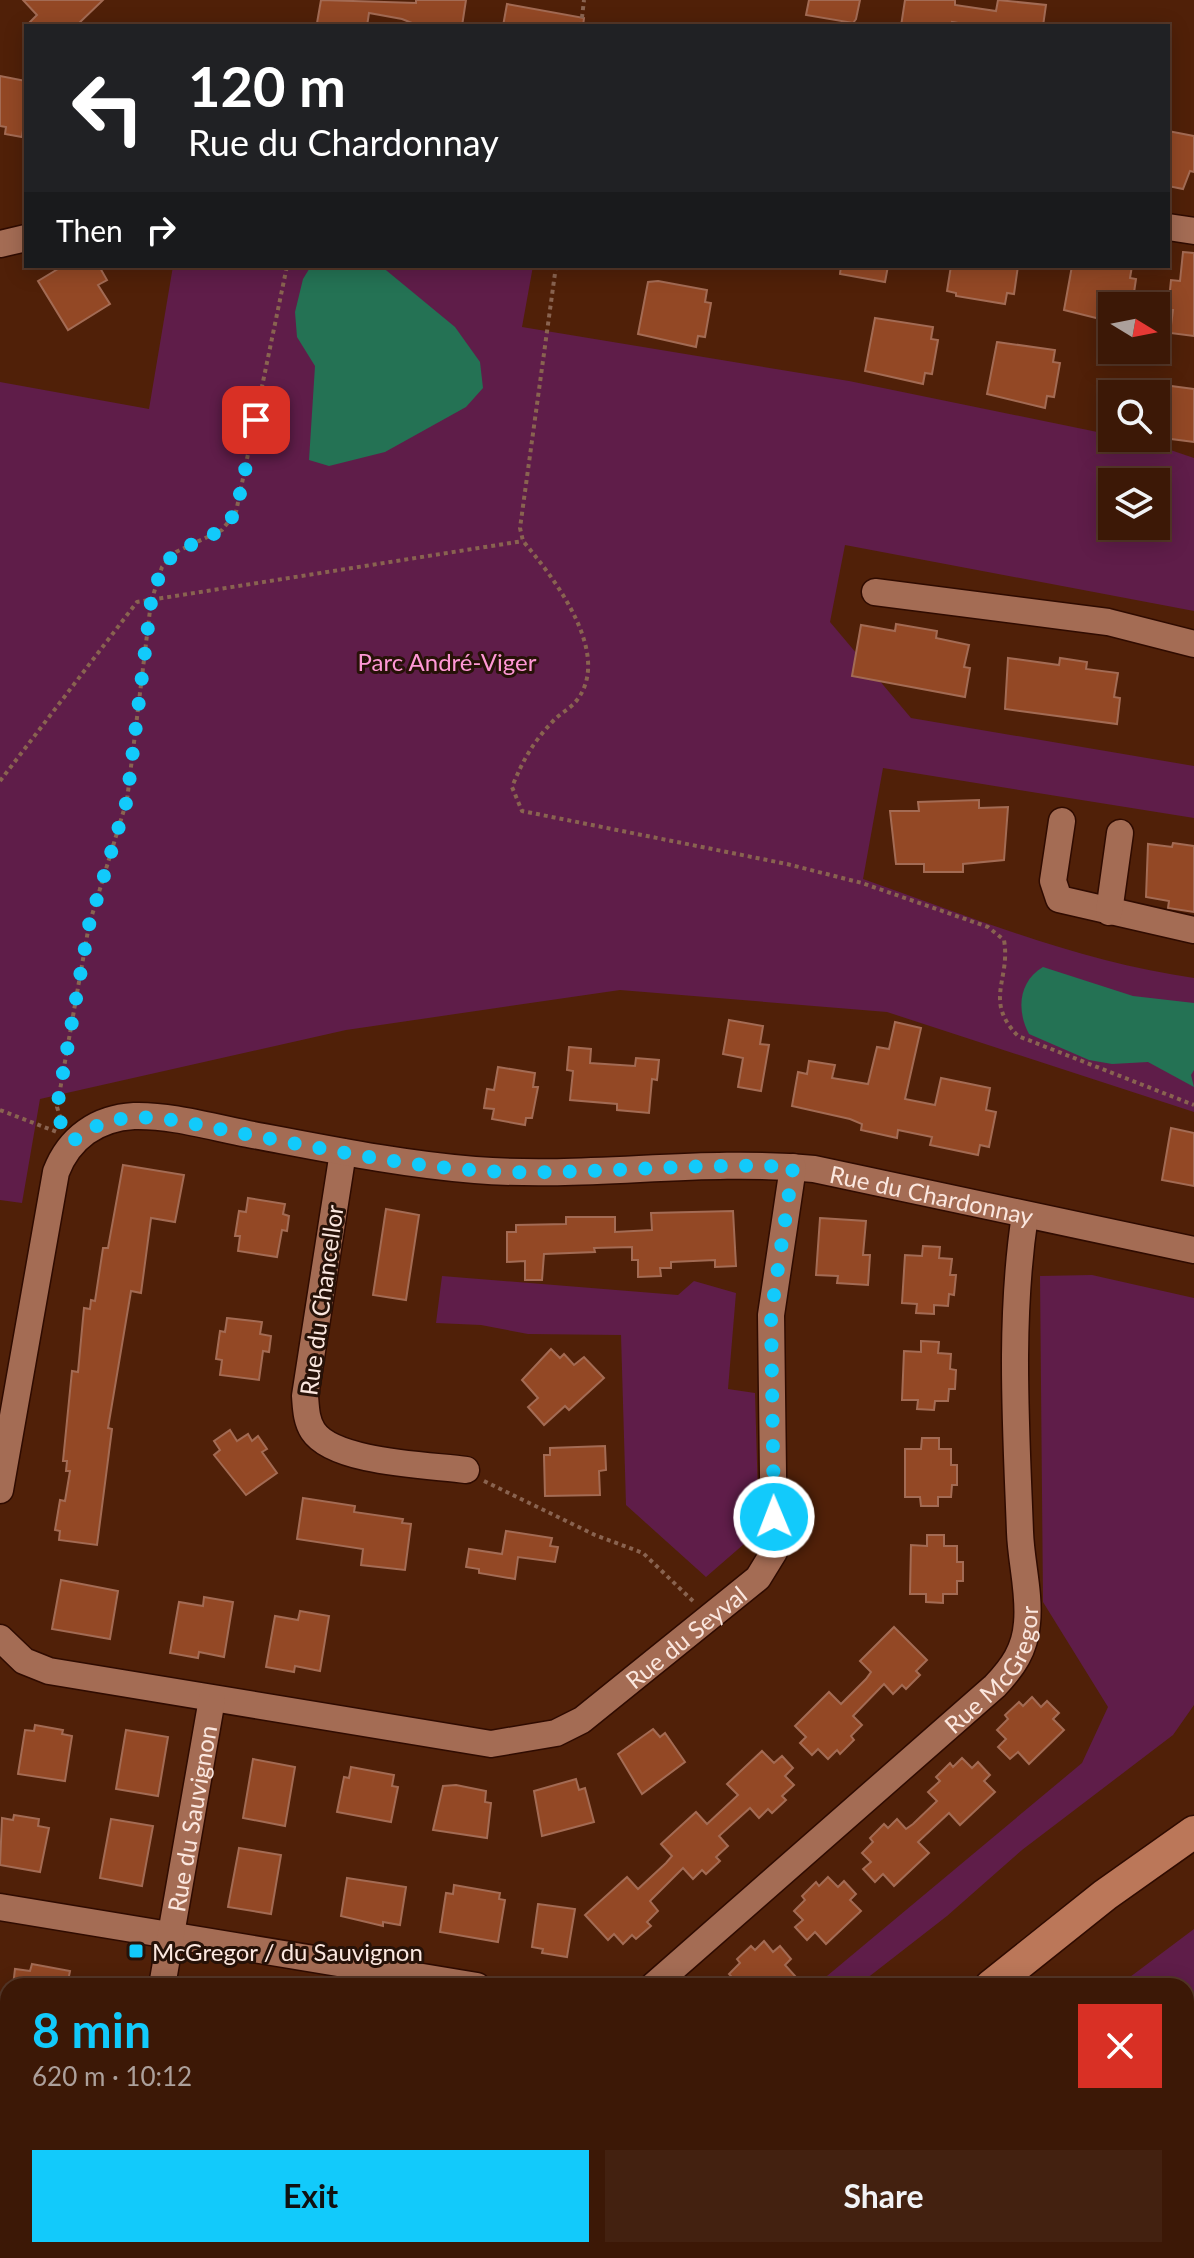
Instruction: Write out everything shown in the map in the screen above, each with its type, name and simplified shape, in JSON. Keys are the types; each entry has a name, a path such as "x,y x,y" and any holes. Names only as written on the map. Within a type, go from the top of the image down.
{"main road":[{"path":"1001,1978 1105,1895 1194,1832"}],"street":[{"path":"1170,227 1194,231"},
{"path":"0,244 24,238"},
{"path":"875,592 1108,622 1194,644"},
{"path":"1062,821 1054,892 1067,903 1194,930"},
{"path":"1109,912 1120,833"},
{"name":"Rue du Chardonnay","path":"73,1141 96,1126 134,1116 343,1152 504,1172 793,1167 1194,1250"},
{"path":"0,1490 51,1195 62,1158 73,1141"},
{"name":"Rue du Chancellor","path":"343,1152 305,1396 306,1417 314,1432 339,1450 466,1470"},
{"name":"Rue du Seyval","path":"212,1699 491,1744 522,1741 556,1733 582,1720 758,1578 774,1552 771,1315 793,1167"},
{"name":"Rue McGregor","path":"662,1978 995,1686 1020,1656 1028,1622 1021,1552 1014,1353 1017,1264 1025,1215"},
{"path":"0,1638 24,1661 49,1671 212,1699"},
{"name":"Rue du Sauvignon","path":"163,1978 212,1699"},
{"path":"0,1907 427,1978"}],"path":[{"path":"581,24 584,0"},
{"path":"73,1141 59,1120 57,1107 89,925 127,800 151,602 162,567 176,552 222,530 236,512 287,268"},
{"path":"556,268 520,528 523,541 582,630 589,663 587,682 577,700 527,750 512,787 522,811 787,864 862,883 988,927 1004,940 998,1002 1001,1014 1018,1036 1194,1105"},
{"path":"0,781 137,602 523,541"},
{"path":"0,1110 48,1127 73,1141"},
{"path":"466,1470 554,1516 643,1553 711,1619"}],"green space":[{"name":"Parc André-Viger","path":"173,268 533,268 522,327 849,381 1098,432 1098,452 1170,450 1194,458 1194,611 845,545 830,622 911,718 1194,766 1194,818 883,768 863,879 1068,950 1151,971 1194,978 1194,1112 887,1012 620,990 346,1030 40,1099 22,1203 0,1200 0,382 149,409"},
{"path":"1092,1275 1194,1298 1194,1705 1173,1735 1022,1850 947,1916 867,1978 825,1978 1082,1763 1108,1707 1043,1602 1040,1276"},
{"path":"442,1276 678,1295 694,1281 736,1293 728,1389 755,1393 759,1531 706,1577 626,1505 621,1335 528,1334 481,1325 436,1323"},
{"path":"1194,1929 1194,1978 1129,1978"}],"shaded area":[{"path":"310,268 383,268 455,327 480,362 483,388 466,407 385,452 329,466 309,460 315,366 297,337 295,312 303,279"},
{"path":"1043,967 1133,996 1194,1003 1194,1070 1191,1075 1194,1087 1148,1062 1112,1064 1089,1060 1029,1034 1022,1015 1022,997 1029,980"}],"building":[{"path":"23,0 103,0 78,24 28,24 37,15"},
{"path":"321,0 416,3 416,0 466,0 462,24 412,24 369,13 367,24 317,23"},
{"path":"809,0 860,0 853,23 806,15"},
{"path":"905,0 955,0 955,5 996,11 998,0 1046,5 1043,24 901,24"},
{"path":"507,4 584,18 583,24 503,24"},
{"path":"0,76 24,81 22,137 5,134 6,127 0,126"},
{"path":"1170,131 1194,136 1194,172 1190,171 1183,189 1170,186"},
{"path":"1183,252 1194,253 1194,336 1170,333 1173,310 1170,310 1171,280 1180,281"},
{"path":"60,268 100,268 107,280 98,285 110,304 68,330 38,281"},
{"path":"841,268 888,268 885,282 840,274"},
{"path":"951,268 1018,268 1014,294 1007,293 1005,304 956,296 956,293 947,291"},
{"path":"1072,268 1132,268 1130,278 1136,279 1134,292 1098,292 1098,318 1064,310"},
{"path":"648,282 707,290 705,302 711,303 705,337 698,336 696,347 638,334"},
{"path":"875,318 933,327 931,339 938,340 932,374 925,373 923,384 865,371"},
{"path":"997,342 1055,350 1053,362 1060,363 1054,397 1047,396 1045,408 987,394"},
{"path":"1170,386 1194,389 1194,442 1170,439"},
{"path":"896,624 937,631 936,638 969,645 964,667 970,668 965,697 852,676 861,625 895,631"},
{"path":"1008,658 1059,665 1060,658 1087,662 1086,669 1118,673 1114,697 1120,698 1117,724 1005,709"},
{"path":"979,800 979,808 1008,807 1004,860 963,864 963,872 924,872 924,864 896,864 890,811 919,811 918,802"},
{"path":"1173,843 1194,846 1194,912 1168,908 1169,901 1146,897 1148,844 1172,847"},
{"path":"729,1020 763,1026 760,1044 769,1045 761,1091 738,1087 743,1058 723,1054"},
{"path":"895,1022 921,1028 905,1099 935,1105 941,1078 990,1088 986,1110 996,1112 989,1147 980,1145 978,1155 930,1145 932,1137 898,1130 897,1138 861,1130 862,1124 850,1119 792,1106 798,1072 807,1074 809,1061 835,1065 832,1078 868,1084 877,1047 889,1049"},
{"path":"569,1047 591,1049 590,1063 635,1066 636,1058 659,1060 657,1080 652,1079 649,1113 617,1110 617,1104 570,1100 573,1071 567,1070"},
{"path":"498,1067 535,1073 533,1087 538,1087 532,1118 526,1118 525,1125 492,1119 494,1109 484,1108 487,1089 494,1090"},
{"path":"1171,1128 1194,1133 1194,1186 1162,1180"},
{"path":"123,1165 184,1175 175,1222 151,1218 141,1293 131,1291 108,1428 112,1429 97,1545 59,1540 60,1531 55,1530 60,1500 65,1501 70,1471 66,1471 67,1461 63,1461 72,1371 78,1372 84,1308 90,1309 91,1300 95,1301 103,1248 108,1248"},
{"path":"248,1198 285,1204 283,1214 289,1216 287,1231 282,1230 277,1257 238,1251 240,1236 235,1236 239,1211 246,1212"},
{"path":"386,1209 419,1215 406,1300 373,1295"},
{"path":"733,1211 736,1266 715,1267 715,1260 671,1262 671,1268 660,1268 661,1276 638,1277 638,1260 632,1260 632,1247 594,1248 595,1252 544,1254 542,1280 525,1280 525,1261 507,1262 507,1232 516,1232 516,1225 566,1224 566,1217 615,1217 615,1232 652,1230 651,1213"},
{"path":"820,1218 866,1221 863,1255 870,1255 868,1285 837,1283 838,1276 816,1275"},
{"path":"923,1246 940,1247 939,1258 952,1259 950,1275 956,1275 954,1295 949,1294 948,1306 934,1305 934,1314 916,1313 917,1304 902,1303 905,1255 922,1256"},
{"path":"227,1318 262,1322 260,1334 271,1336 269,1352 263,1351 259,1380 220,1375 222,1360 216,1359 220,1331 225,1332"},
{"path":"921,1341 939,1342 938,1353 951,1354 950,1369 956,1370 955,1389 949,1389 948,1401 935,1401 934,1410 917,1409 918,1400 902,1400 904,1351 921,1352"},
{"path":"551,1349 560,1358 564,1354 574,1365 584,1357 604,1378 569,1410 565,1406 544,1425 528,1407 538,1398 522,1380"},
{"path":"230,1430 237,1441 248,1434 252,1441 258,1436 267,1449 262,1452 277,1473 246,1495 214,1455 220,1450 214,1441"},
{"path":"922,1438 939,1438 939,1449 951,1449 951,1465 957,1465 957,1485 952,1485 951,1497 938,1497 938,1506 921,1506 920,1497 905,1497 905,1449 921,1449"},
{"path":"605,1446 606,1470 599,1471 600,1495 545,1496 544,1455 550,1455 550,1448"},
{"path":"303,1498 355,1506 354,1512 403,1519 402,1523 411,1524 405,1570 361,1565 363,1549 297,1539"},
{"path":"506,1531 552,1538 550,1546 558,1547 555,1562 518,1557 515,1579 479,1573 479,1569 466,1567 469,1549 502,1554"},
{"path":"927,1535 944,1535 944,1546 957,1546 957,1562 963,1562 963,1581 957,1581 957,1594 943,1594 943,1603 926,1602 926,1594 910,1594 911,1545 927,1546"},
{"path":"61,1580 118,1591 110,1639 52,1629"},
{"path":"204,1597 233,1602 224,1657 199,1652 198,1658 170,1653 179,1602 203,1606"},
{"path":"300,1611 329,1616 320,1671 295,1666 294,1672 266,1667 275,1616 298,1620"},
{"path":"894,1627 927,1660 916,1671 920,1675 906,1689 902,1685 893,1694 884,1684 853,1716 862,1725 851,1736 854,1740 840,1754 837,1750 828,1759 818,1749 812,1755 800,1743 806,1737 795,1726 829,1692 841,1704 866,1679 871,1672 860,1661"},
{"path":"1032,1697 1041,1707 1047,1701 1059,1713 1053,1719 1064,1730 1029,1764 1018,1752 1010,1759 998,1747 1006,1739 997,1730 1008,1719 1005,1715 1019,1702 1023,1706"},
{"path":"35,1725 63,1730 62,1734 72,1736 65,1781 18,1774 25,1730 34,1731"},
{"path":"653,1729 660,1737 665,1733 685,1762 642,1794 618,1754"},
{"path":"126,1730 168,1737 158,1796 116,1789"},
{"path":"762,1751 774,1763 782,1756 793,1768 785,1776 794,1785 782,1796 786,1800 772,1813 768,1809 759,1818 750,1808 719,1836 728,1846 716,1857 720,1861 706,1874 702,1870 693,1879 683,1868 650,1901 658,1911 647,1922 651,1926 636,1939 632,1935 623,1944 614,1934 608,1940 585,1915 627,1877 638,1889 672,1856 661,1844 696,1812 707,1824 738,1795 727,1784"},
{"path":"962,1758 972,1768 978,1762 990,1775 984,1781 995,1792 960,1825 949,1813 918,1842 929,1853 894,1886 883,1874 875,1882 863,1869 871,1862 862,1853 873,1842 870,1838 884,1824 888,1828 897,1819 906,1829 913,1824 937,1801 928,1792 940,1781 936,1777 950,1763 953,1767"},
{"path":"253,1759 295,1767 285,1826 243,1818"},
{"path":"351,1767 394,1775 392,1786 398,1787 391,1822 337,1812 344,1777 349,1778"},
{"path":"576,1779 579,1790 585,1788 594,1822 542,1836 534,1791"},
{"path":"456,1785 486,1791 485,1802 491,1803 487,1838 433,1830 443,1786"},
{"path":"14,1815 39,1819 38,1826 49,1828 40,1872 0,1865 2,1818 13,1820"},
{"path":"111,1819 153,1826 142,1886 100,1878"},
{"path":"239,1848 281,1855 271,1914 228,1907"},
{"path":"828,1877 838,1887 844,1881 856,1894 850,1900 861,1911 826,1944 815,1932 807,1940 795,1927 803,1920 794,1911 805,1900 802,1896 816,1882 819,1886"},
{"path":"347,1878 406,1887 400,1925 383,1922 383,1926 341,1916"},
{"path":"454,1885 500,1893 499,1899 505,1900 498,1942 440,1932 446,1893 453,1894"},
{"path":"538,1904 575,1909 567,1957 542,1953 543,1949 532,1947"},
{"path":"764,1941 773,1952 780,1946 791,1959 785,1965 795,1976 733,1978 729,1974 740,1963 737,1959 751,1946 755,1950"},
{"path":"32,1964 70,1971 69,1978 14,1978 15,1969 30,1971"}],"place":[{"name":"McGregor / du Sauvignon","path":"136,1951"}],"route":[{"path":"256,420 236,512 222,530 176,552 162,567 151,602 127,800 89,925 57,1107 59,1120 73,1141 96,1126 134,1116 343,1152 504,1172 767,1165 793,1167 771,1315 774,1517"}]}
